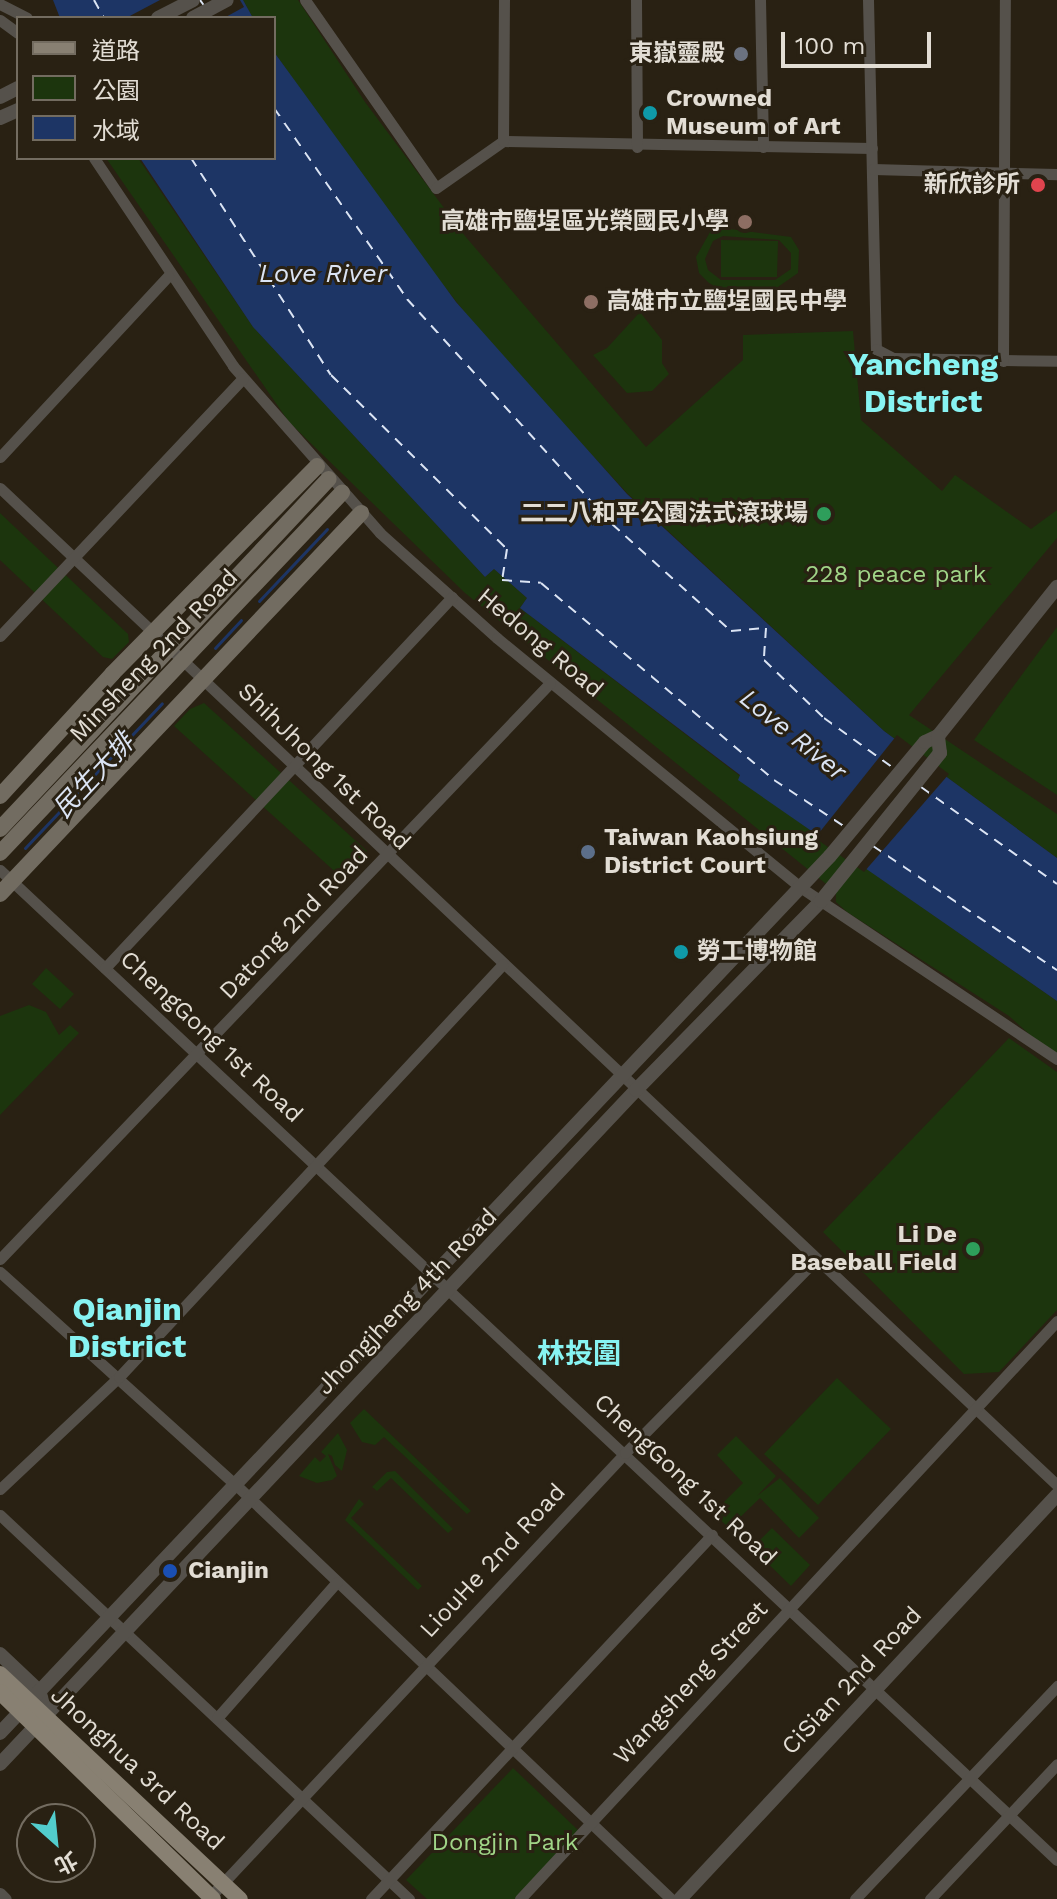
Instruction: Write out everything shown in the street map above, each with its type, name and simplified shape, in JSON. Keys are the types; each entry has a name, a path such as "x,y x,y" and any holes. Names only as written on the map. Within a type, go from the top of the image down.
{"main road":[{"path":"0,796 151,634 323,472"},
{"path":"174,656 323,472"},
{"name":"Minsheng 2nd Road","path":"0,829 342,492"},
{"path":"4,882 361,513"},
{"name":"Minsheng 2nd Road","path":"0,853 174,656"},
{"name":"Jhonghua 3rd Road","path":"0,1674 25,1706"},
{"name":"Jhonghua 3rd Road","path":"0,1692 42,1720 240,1899"},
{"name":"Jhonghua 3rd Road","path":"42,1720 210,1898"}],"street":[{"path":"162,16 193,0"},
{"path":"197,16 227,0"},
{"path":"305,0 436,188 503,141 637,147 872,148"},
{"path":"503,141 504,0"},
{"path":"636,0 637,147"},
{"path":"760,0 763,147"},
{"path":"868,0 876,349 893,358 1057,361"},
{"path":"1003,361 1001,174 1005,0"},
{"path":"0,4 23,16"},
{"name":"Hedong Road","path":"95,160 168,276 243,378 361,513 550,683 800,887 1057,1059"},
{"path":"873,169 1057,174"},
{"path":"0,457 168,276"},
{"path":"0,636 243,378"},
{"name":"ShihJhong 1st Road","path":"0,488 387,858 636,1090"},
{"path":"938,736 1057,587"},
{"path":"105,968 452,597"},
{"name":"Datong 2nd Road","path":"0,1259 387,858 550,683"},
{"name":"Jhongjheng 4th Road","path":"0,1733 431,1273 830,856 919,749 938,736"},
{"name":"Jhongjheng 4th Road","path":"0,1764 451,1290 636,1090 821,901 935,759 938,736"},
{"name":"ChengGong 1st Road","path":"4,882 105,968 1057,1860"},
{"path":"0,1489 119,1377 502,965"},
{"path":"636,1090 1057,1485"},
{"name":"LiouHe 2nd Road","path":"210,1898 625,1453 816,1259"},
{"path":"0,1272 235,1484 671,1899"},
{"name":"Wangsheng Street","path":"520,1899 1057,1321"},
{"name":"CiSian 2nd Road","path":"680,1899 1057,1495"},
{"path":"0,1515 409,1899"},
{"path":"371,1899 712,1535"},
{"path":"217,1718 337,1582"},
{"name":"Jhonghua 3rd Road","path":"0,1654 25,1706 42,1720"},
{"path":"855,1899 1057,1686"},
{"name":"Jhonghua 3rd Road","path":"0,1708 25,1706"},
{"path":"930,1899 1057,1764"},
{"path":"0,1893 6,1899"}],"green space":[{"name":"228 peace park","path":"243,0 298,0 365,102 465,236 646,447 743,360 743,335 853,331 861,420 942,491 955,475 1031,529 1057,510 1057,538 909,715 1057,814 1057,858 884,731 627,493 490,344 409,242 276,55 276,16 252,16"},
{"path":"107,160 139,160 253,327 485,577 494,569 527,598 520,608 740,776 739,780 1057,1001 1057,1059 1009,1016 847,912 836,902 836,892 465,593 289,422"},
{"path":"722,228 791,237 799,250 798,273 775,289 721,290 699,273 696,257 710,232","holes":["723,236 779,240 791,253 791,269 775,280 721,280 708,270 705,259 713,241"]},
{"path":"721,240 778,241 777,277 721,277"},
{"path":"640,312 662,340 662,363 669,374 652,391 627,393 593,355 607,348"},
{"path":"0,513 128,634 129,642 112,659 103,657 0,560"},
{"path":"1057,627 1057,795 974,740"},
{"path":"204,703 367,851 342,878 174,726 190,709"},
{"path":"46,968 74,994 60,1009 32,984"},
{"path":"29,1005 46,1012 59,1035 70,1025 79,1033 0,1115 0,1016"},
{"name":"Li De Baseball Field","path":"1009,1038 1057,1072 1057,1310 999,1372 964,1374 823,1232"},
{"path":"837,1378 891,1429 818,1505 764,1454"},
{"path":"364,1409 471,1511 467,1514 384,1437 375,1445 362,1442 350,1423"},
{"path":"338,1433 347,1450 342,1471 328,1454 337,1476 332,1480 317,1483 299,1476 315,1457 320,1462 326,1456 321,1452"},
{"path":"736,1436 776,1476 757,1496 780,1478 819,1518 799,1538 760,1498 729,1528 713,1513 743,1483 717,1455"},
{"path":"395,1471 453,1529 448,1533 391,1478 377,1491 372,1487 387,1472"},
{"path":"359,1499 364,1504 351,1518 422,1586 418,1590 345,1520"},
{"path":"772,1528 810,1565 791,1586 752,1548"},
{"name":"Dongjin Park","path":"513,1768 580,1832 515,1899 427,1899 406,1880"}],"water":[{"path":"53,0 243,0 252,16 59,16"},
{"name":"Love River","path":"276,55 456,302 627,494 884,731 1057,858 1057,1001 738,780 740,775 520,608 527,598 494,569 485,577 253,327 141,160 276,160"}],"pier":[{"path":"160,0 240,0 244,7 228,16 130,16"},
{"path":"897,735 949,774 864,872 815,838"}],"waterway":[{"name":"民生大排","path":"259,601 327,529"},
{"name":"民生大排","path":"215,648 241,620"},
{"name":"民生大排","path":"25,848 162,703"}],"ferry route":[{"path":"94,0 103,16"},
{"path":"200,0 205,7"},
{"path":"276,111 407,299 612,524 731,631 766,628 764,660 824,718 896,770"},
{"path":"192,160 331,375 507,549 502,580 541,583 774,780 845,827"},
{"path":"921,787 1057,884"},
{"path":"873,846 1057,970"}],"place":[{"name":"東嶽靈殿","path":"741,54"},
{"name":"Crowned Museum of Art","path":"650,113"},
{"name":"新欣診所","path":"1038,185"},
{"name":"高雄市鹽埕區光榮國民小學","path":"745,222"},
{"name":"高雄市立鹽埕國民中學","path":"591,302"},
{"name":"二二八和平公園法式滾球場","path":"824,514"},
{"name":"Taiwan Kaohsiung District Court","path":"588,852"},
{"name":"勞工博物館","path":"681,952"},
{"name":"Li De Baseball Field","path":"973,1249"},
{"name":"Cianjin","path":"170,1571"}],"district":[{"name":"Yancheng District","path":"923,384"},
{"name":"Qianjin District","path":"127,1328"},
{"name":"林投圍","path":"579,1354"}]}
